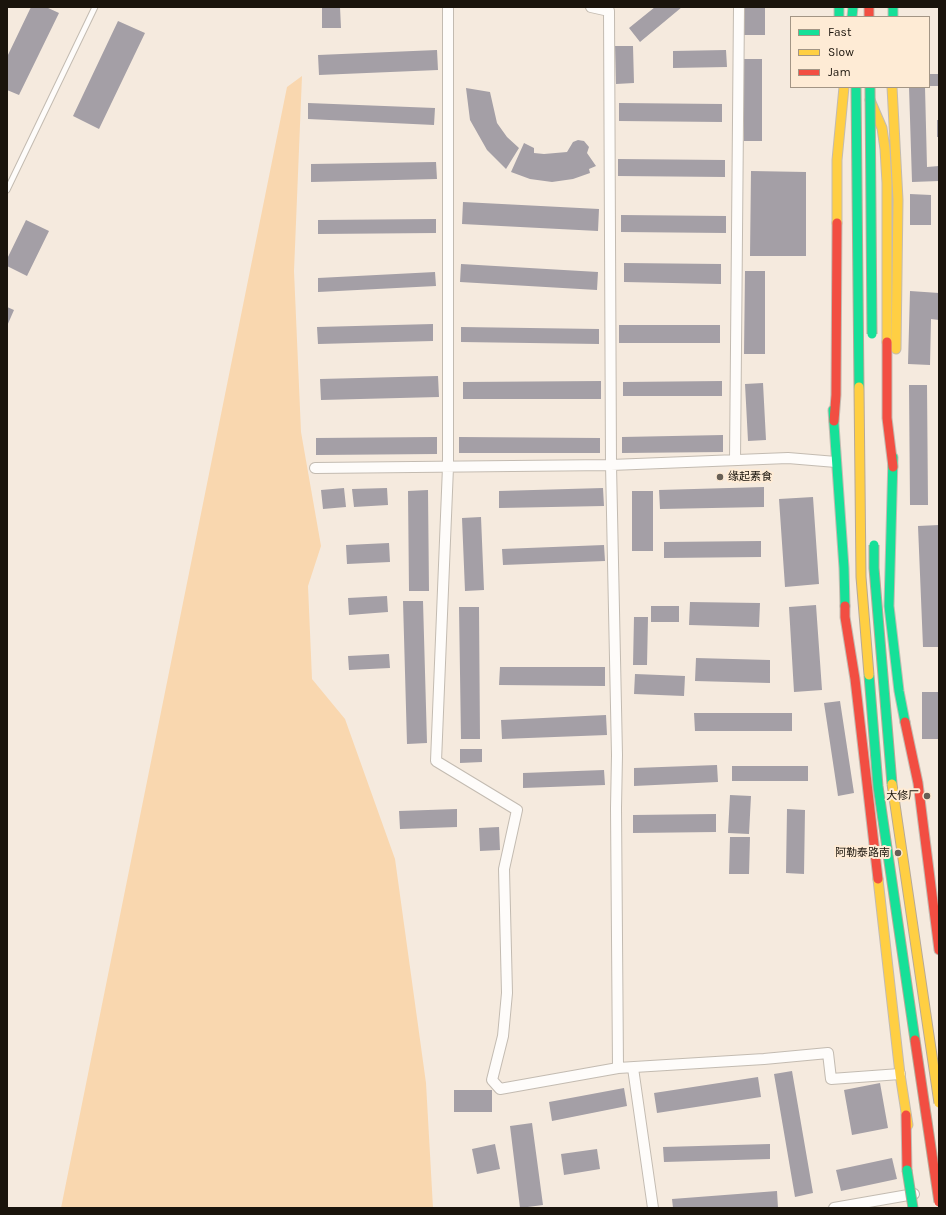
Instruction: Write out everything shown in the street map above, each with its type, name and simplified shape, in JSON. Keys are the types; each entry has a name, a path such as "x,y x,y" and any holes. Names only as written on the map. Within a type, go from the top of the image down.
{"main road":[{"path":"838,88 832,207 830,367 844,568 845,617 855,679 900,1074 921,1208"},
{"path":"834,421 836,353 837,160 844,88"},
{"path":"856,88 861,577 878,786 939,1202"},
{"path":"870,88 872,345"},
{"path":"887,958 935,950 930,924 918,783 899,691 889,606 898,265 896,150 893,127 892,88"},
{"path":"870,98 882,128 885,149 887,183 887,418 893,467"},
{"path":"874,536 874,568 891,777 939,1103"},
{"path":"884,930 930,924"},
{"path":"906,1115 907,1170 912,1208"}],"street":[{"path":"448,7 448,468 436,761 517,810 504,868 507,993 503,1036 492,1080 500,1089 618,1068 828,1053 831,1079 900,1074"},
{"path":"590,7 611,9 611,465 618,755 616,816 618,1068"},
{"path":"735,460 740,7"},
{"path":"316,468 448,468 611,465 788,458 836,462"},
{"path":"633,1068 653,1208"},
{"path":"834,1208 919,1193"}],"lane":[{"path":"7,190 95,7"}],"shaded area":[{"path":"302,76 294,271 301,432 321,546 308,586 312,679 345,719 395,859 426,1083 433,1208 61,1208 287,87"}],"building":[{"path":"31,7 46,7 59,13 19,95 7,90 7,57"},
{"path":"322,7 340,7 341,28 322,28"},
{"path":"655,7 682,7 640,42 629,28"},
{"path":"742,7 765,7 765,35 742,35"},
{"path":"118,21 145,33 99,129 73,116"},
{"path":"615,46 633,46 634,83 616,84"},
{"path":"437,50 438,70 319,75 318,55"},
{"path":"726,50 727,67 673,68 673,51"},
{"path":"744,59 762,59 762,141 744,141"},
{"path":"930,74 939,74 939,86 930,86"},
{"path":"466,88 490,92 497,123 507,137 519,148 506,169 487,150 470,120"},
{"path":"909,88 925,88 927,167 939,166 939,181 912,182"},
{"path":"308,103 435,108 434,125 308,119"},
{"path":"619,103 722,104 722,122 619,121"},
{"path":"937,120 939,120 939,137 937,137"},
{"path":"578,140 584,141 589,147 587,153 596,166 589,169 590,173 573,179 552,182 530,179 511,172 524,143 534,148 534,153 544,154 567,152 573,142"},
{"path":"618,159 725,160 725,177 618,176"},
{"path":"436,162 437,179 311,182 311,164"},
{"path":"751,171 806,172 806,256 750,256"},
{"path":"910,194 931,195 931,225 910,225"},
{"path":"463,202 599,209 598,231 462,224"},
{"path":"621,215 726,216 726,233 621,232"},
{"path":"436,219 436,233 318,234 318,220"},
{"path":"26,220 49,231 27,276 7,266 7,259"},
{"path":"624,263 721,264 721,284 624,282"},
{"path":"461,264 598,272 597,290 460,282"},
{"path":"745,271 765,271 765,354 744,354"},
{"path":"435,272 436,286 318,292 318,278"},
{"path":"910,291 939,293 939,320 931,319 930,365 908,364"},
{"path":"7,307 14,310 7,326"},
{"path":"433,324 433,341 318,344 317,327"},
{"path":"619,325 720,325 720,343 619,343"},
{"path":"461,327 599,329 599,344 461,342"},
{"path":"438,376 439,397 321,400 320,379"},
{"path":"601,381 601,399 463,399 463,382"},
{"path":"722,381 722,396 623,396 623,382"},
{"path":"763,383 766,440 748,441 745,384"},
{"path":"909,385 927,385 928,505 910,505"},
{"path":"723,435 723,452 622,453 622,437"},
{"path":"437,437 437,454 316,455 316,438"},
{"path":"459,437 600,438 600,453 459,453"},
{"path":"764,487 764,507 660,509 659,490"},
{"path":"344,488 346,507 323,509 321,490"},
{"path":"387,488 388,505 354,507 352,489"},
{"path":"603,488 604,506 499,508 499,491"},
{"path":"428,490 429,591 409,591 408,491"},
{"path":"632,491 653,491 653,551 632,551"},
{"path":"813,497 819,584 785,587 779,499"},
{"path":"481,517 484,590 465,591 462,518"},
{"path":"939,525 939,647 923,647 918,526"},
{"path":"761,541 761,557 664,558 664,542"},
{"path":"389,543 390,562 347,564 346,545"},
{"path":"604,545 605,561 503,565 502,549"},
{"path":"387,596 388,612 349,615 348,598"},
{"path":"403,601 423,601 427,743 407,744"},
{"path":"690,602 760,603 759,627 689,625"},
{"path":"816,605 822,690 794,692 789,607"},
{"path":"651,606 679,606 679,622 651,622"},
{"path":"459,607 479,607 480,739 461,739"},
{"path":"634,617 648,617 647,665 633,665"},
{"path":"389,654 390,668 349,670 348,656"},
{"path":"696,658 770,660 770,683 695,681"},
{"path":"500,667 605,667 605,686 499,685"},
{"path":"635,674 685,676 684,696 634,694"},
{"path":"922,692 939,692 939,739 922,739"},
{"path":"840,701 854,793 838,796 824,703"},
{"path":"694,713 792,713 792,731 695,731"},
{"path":"606,715 607,735 502,739 501,720"},
{"path":"460,749 482,749 482,762 460,763"},
{"path":"717,765 718,782 634,786 634,768"},
{"path":"732,766 808,766 808,781 732,781"},
{"path":"604,770 605,785 523,788 523,773"},
{"path":"730,795 751,796 749,834 728,833"},
{"path":"457,809 457,827 400,829 399,811"},
{"path":"787,809 805,810 804,874 786,873"},
{"path":"716,814 716,832 633,833 633,815"},
{"path":"499,827 500,850 480,851 479,828"},
{"path":"730,837 750,837 749,874 729,874"},
{"path":"792,1071 813,1193 795,1197 774,1074"},
{"path":"758,1077 761,1097 657,1113 654,1093"},
{"path":"880,1083 888,1128 852,1135 844,1090"},
{"path":"624,1088 627,1106 552,1121 549,1102"},
{"path":"454,1090 492,1090 492,1112 454,1112"},
{"path":"532,1123 543,1205 520,1208 510,1126"},
{"path":"495,1144 500,1169 477,1174 472,1149"},
{"path":"770,1144 770,1159 664,1162 663,1147"},
{"path":"597,1149 600,1169 564,1175 561,1154"},
{"path":"892,1158 897,1179 841,1191 836,1170"},
{"path":"777,1191 778,1208 673,1208 672,1199"}],"traffic: fast":[{"path":"839,7 839,16"},
{"path":"852,16 853,7"},
{"path":"893,7 893,16"},
{"path":"856,88 859,387"},
{"path":"870,88 872,334"},
{"path":"833,410 844,568 845,606"},
{"path":"893,457 889,606 899,691 905,722"},
{"path":"874,545 874,568 892,784"},
{"path":"869,675 878,786 915,1040"},
{"path":"907,1170 913,1208"}],"traffic: slow":[{"path":"837,223 837,160 844,88"},
{"path":"892,88 898,200 896,349"},
{"path":"870,100 882,128 885,149 887,183 887,342"},
{"path":"859,387 861,577 869,675"},
{"path":"892,784 939,1103"},
{"path":"878,879 900,1074 908,1125"}],"traffic: jam":[{"path":"869,7 869,16"},
{"path":"834,421 836,395 837,223"},
{"path":"887,342 887,418 893,467"},
{"path":"845,606 845,617 855,679 878,879"},
{"path":"905,722 918,783 939,950"},
{"path":"915,1040 939,1202"},
{"path":"906,1115 907,1170"}],"place":[{"name":"缘起素食","path":"720,477"},
{"name":"大修厂","path":"927,796"},
{"name":"阿勒泰路南","path":"898,853"}]}
